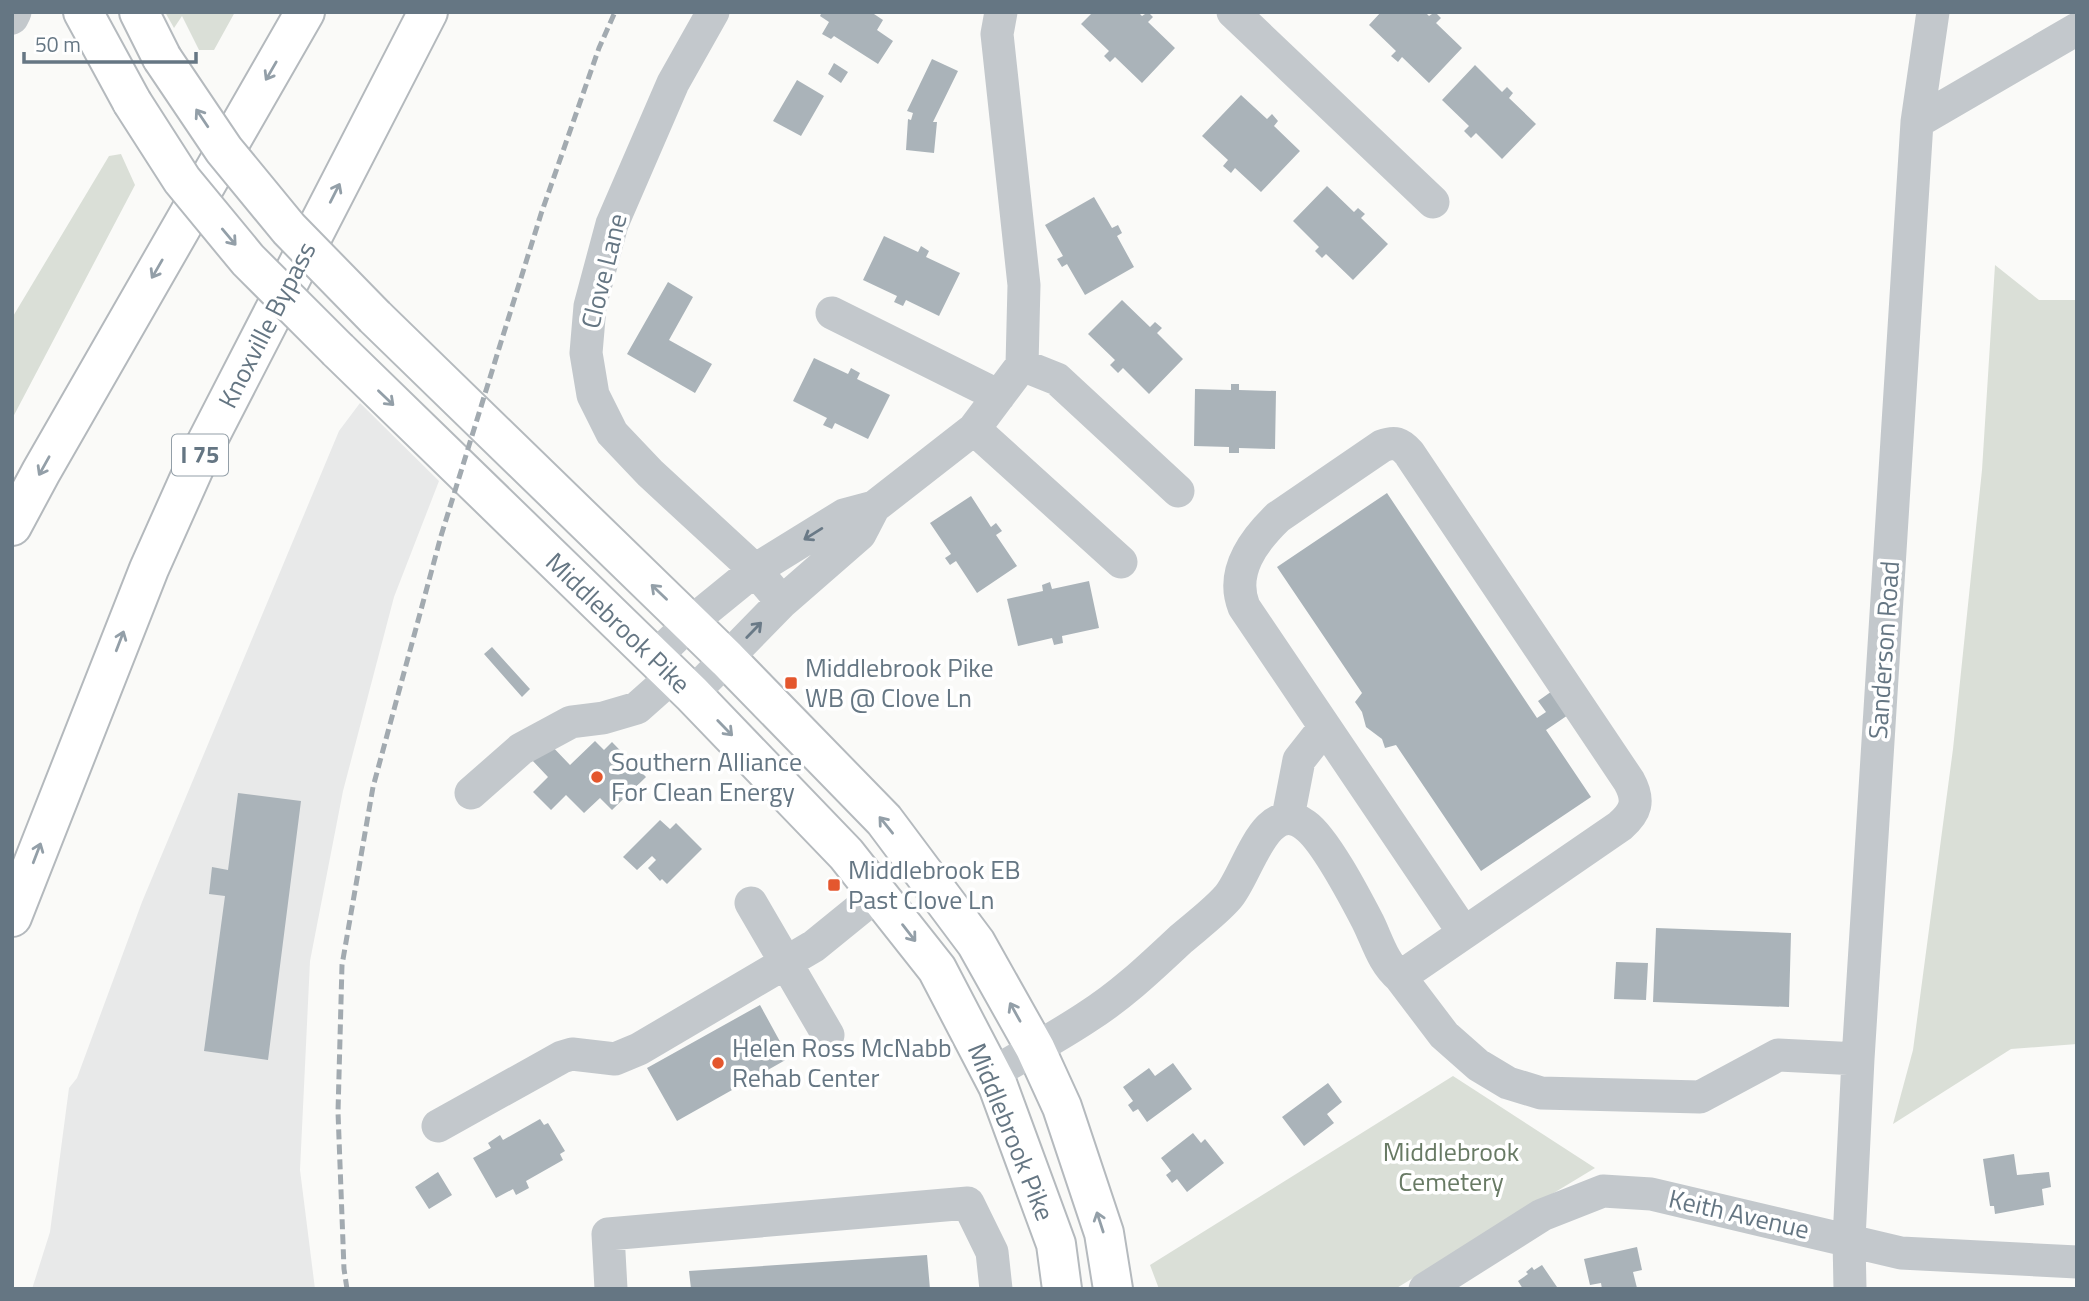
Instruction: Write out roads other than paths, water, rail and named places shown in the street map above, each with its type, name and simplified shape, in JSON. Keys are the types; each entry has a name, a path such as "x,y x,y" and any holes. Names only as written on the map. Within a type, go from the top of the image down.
{"main road":[{"name":"Middlebrook Pike","path":"82,12 132,102 182,180 240,250 338,350 673,676 846,854 937,969 992,1074 1056,1244 1062,1289"},
{"name":"Middlebrook Pike","path":"139,12 162,58 224,150 289,229 375,317 691,623 884,821 976,943 1035,1048 1062,1107 1104,1233 1113,1289"},
{"path":"12,526 305,12"},
{"name":"Knoxville Bypass","path":"12,917 149,569 194,469 428,12"}],"street":[{"path":"12,18 15,12"},
{"name":"Clove Lane","path":"713,12 673,83 612,224 590,306 586,353 593,395 612,433 650,473 755,570 782,602"},
{"path":"673,676 691,623 755,570 844,515 874,507 974,429 1022,365 1024,285 998,34 1001,12"},
{"path":"1233,12 1433,202"},
{"name":"Sanderson Road","path":"1850,1289 1849,1239 1858,1059 1917,122 1933,12"},
{"path":"1917,122 2077,29"},
{"path":"832,313 999,396"},
{"path":"1022,365 1057,379 1178,491"},
{"path":"974,429 1121,562"},
{"path":"1400,977 1620,826 1631,816 1637,804 1635,792 1409,453 1402,444 1392,442 1382,446 1278,517 1248,554 1238,582 1239,595 1244,607 1464,933"},
{"path":"471,793 521,749 571,722 603,718 637,708 673,676 727,659 782,602 860,534 874,507"},
{"path":"1288,817 1299,760 1325,727"},
{"path":"992,1074 1087,1017 1125,990 1228,897 1272,823 1288,817 1307,826 1319,837 1382,953 1444,1035 1478,1065 1508,1083 1541,1093 1700,1097 1778,1055 1858,1059"},
{"path":"438,1126 562,1057 623,1057 814,946 878,894"},
{"path":"751,903 828,1034"},
{"name":"Keith Avenue","path":"1425,1289 1542,1215 1603,1191 1651,1195 1901,1253 2077,1262"},
{"path":"611,1289 608,1234 968,1203 992,1252 996,1289"}],"railway":[{"path":"347,1289 338,1112 342,965 373,787 441,536 501,342 541,214 599,48 615,12"}],"place":[{"name":"Middlebrook Pike WB @ Clove Ln","path":"791,683"},
{"name":"Southern Alliance For Clean Energy","path":"597,777"},
{"name":"Middlebrook EB Past Clove Ln","path":"834,885"},
{"name":"Helen Ross McNabb Rehab Center","path":"718,1063"}],"park label":[{"name":"Middlebrook Cemetery","path":"1451,1167"}]}
